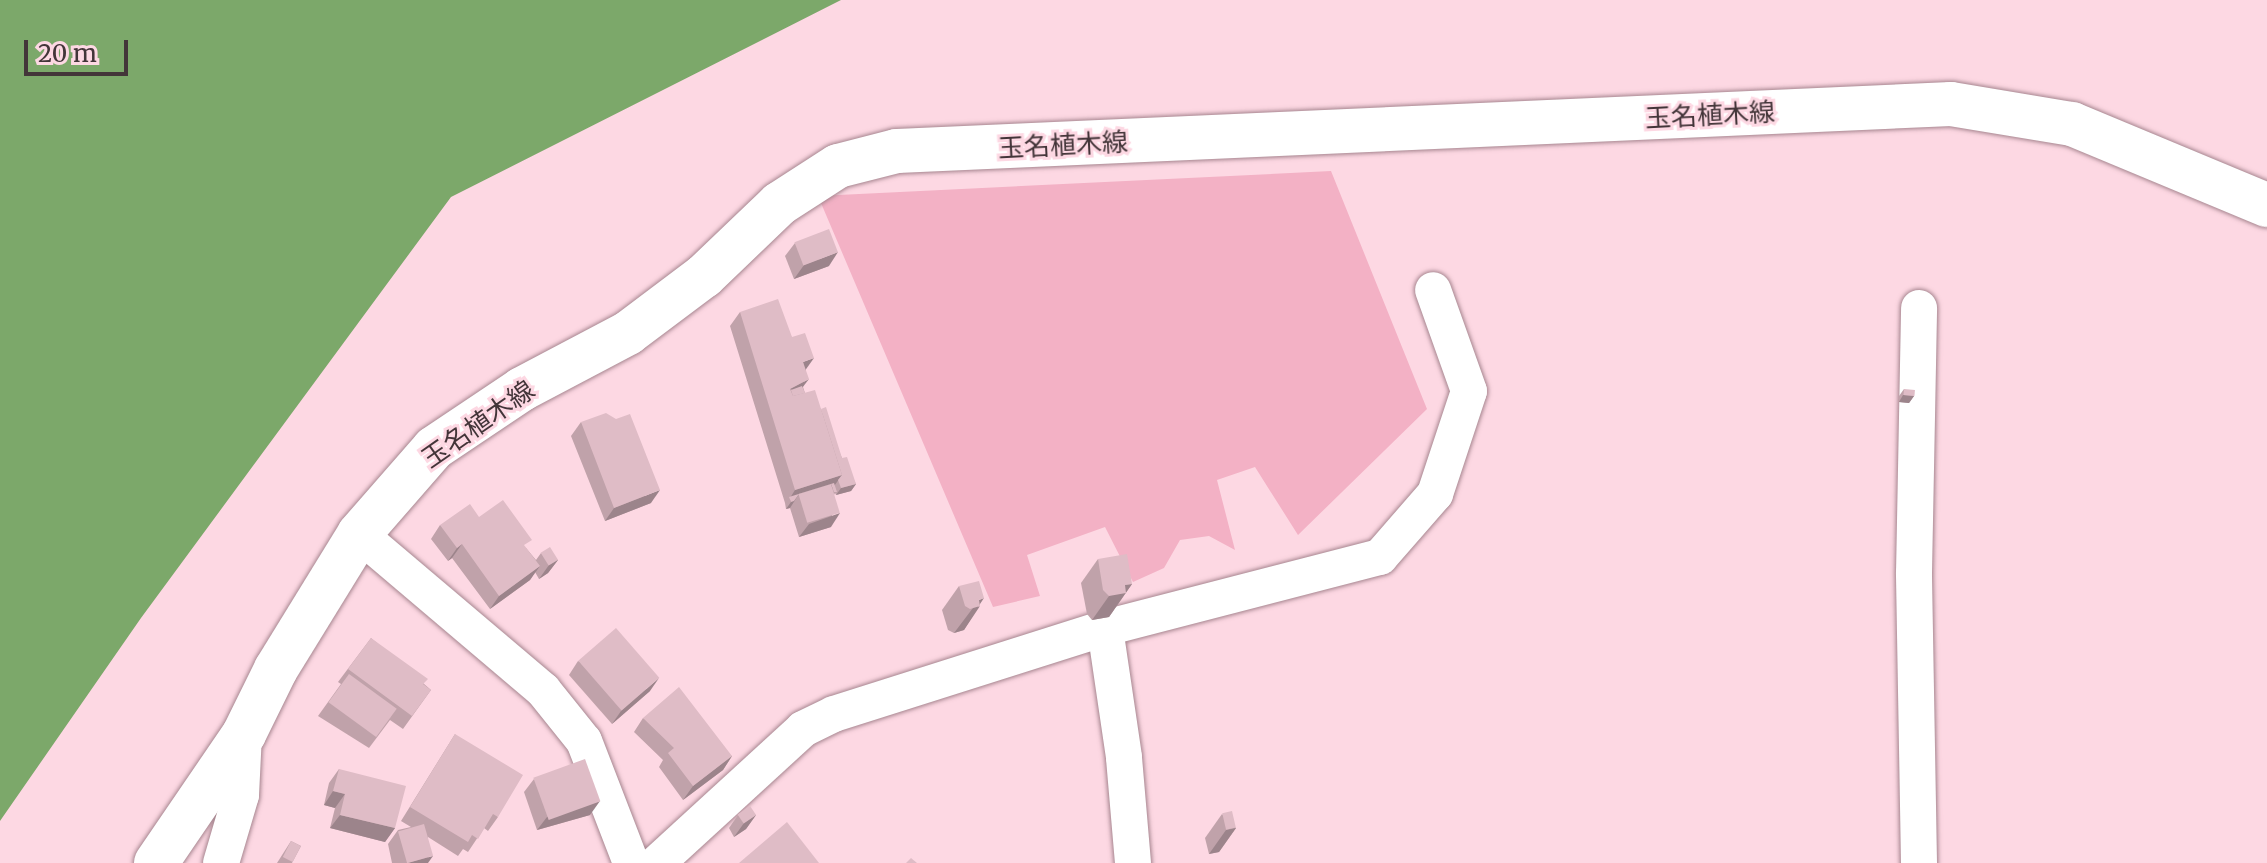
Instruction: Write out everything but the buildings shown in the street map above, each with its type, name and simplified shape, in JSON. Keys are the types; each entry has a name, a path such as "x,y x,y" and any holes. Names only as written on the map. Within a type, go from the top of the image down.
{"main road":[{"name":"玉名植木線","path":"156,863 244,734 276,669 359,534 434,448 522,389 628,333 704,276 779,204 838,166 897,151 1951,104 2072,124 2267,205"}],"street":[{"path":"657,863 803,729 834,714 1105,628 1380,557 1435,494 1469,391 1433,290"},
{"path":"1919,308 1914,573 1919,863"},
{"path":"359,534 543,690 584,741 631,863"},
{"path":"1105,628 1124,757 1133,863"},
{"path":"221,863 241,795 244,734"}],"shaded area":[{"path":"0,0 841,0 451,197 141,618 0,821"},
{"path":"1331,171 1427,409 1298,535 1255,467 1217,480 1235,550 1209,536 1180,540 1164,568 1133,582 1105,527 1027,555 1040,596 993,607 818,196"}]}
